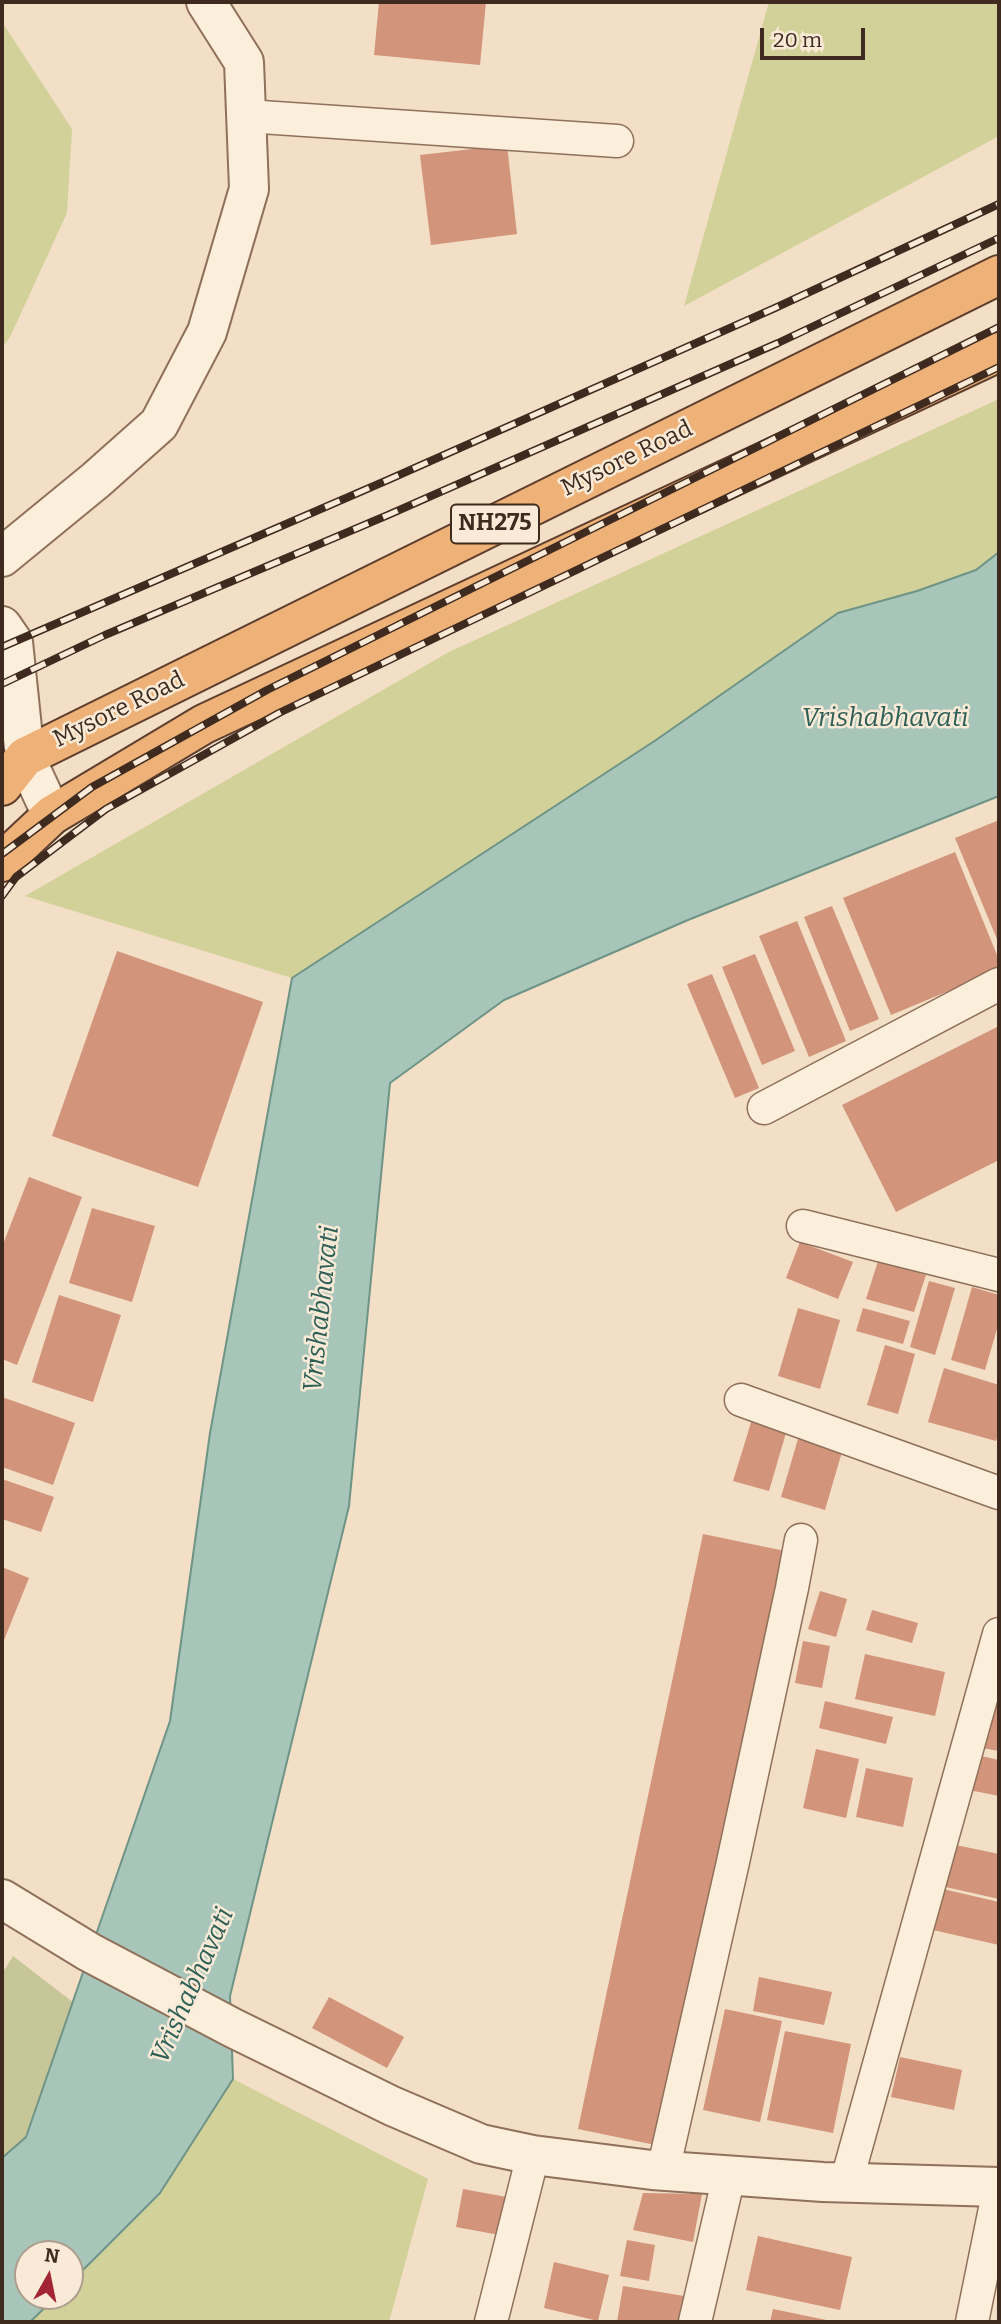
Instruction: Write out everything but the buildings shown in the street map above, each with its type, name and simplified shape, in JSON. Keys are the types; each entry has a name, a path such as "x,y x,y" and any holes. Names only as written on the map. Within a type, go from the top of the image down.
{"highway":[{"name":"Mysore Road","path":"2,786 25,757 999,275"},
{"name":"Mysore Road","path":"2,862 52,815 204,724 999,352"}],"street":[{"path":"2,557 159,424 207,332 249,189 244,62 206,2"},
{"path":"246,116 617,141"},
{"path":"2,626 13,642 25,757 52,815"},
{"path":"764,1108 999,984"},
{"path":"803,1226 999,1275"},
{"path":"741,1400 999,1493"},
{"path":"663,2171 793,1588 801,1540"},
{"path":"846,2183 999,1634"},
{"path":"2,1899 89,1952 233,2028 392,2106 481,2144 533,2155 663,2171 846,2183 999,2188 972,2322"},
{"path":"491,2322 533,2155"},
{"path":"695,2322 729,2175"}],"green space":[{"path":"769,2 999,2 999,136 684,306"},
{"path":"2,22 72,129 67,213 10,337 2,348"},
{"path":"999,399 999,552 976,570 917,591 838,613 656,740 292,978 25,896 449,652"},
{"path":"13,1956 74,2003 25,2137 2,2158 2,1974"},
{"path":"233,2079 428,2179 389,2322 30,2322 42,2310 84,2310 84,2269 160,2193"}],"water":[{"name":"Vrishabhavati","path":"999,552 999,796 688,920 504,1000 390,1083 349,1506 230,1996 233,2079 160,2193 84,2269 84,2240 14,2240 14,2310 42,2310 30,2322 2,2322 2,2158 26,2137 170,1721 210,1433 292,978 656,740 838,613 917,591 976,570"}],"railway":[{"path":"2,647 775,308 999,204"},
{"path":"2,684 105,635 388,515 778,343 999,238"},
{"path":"2,854 92,787 267,690 999,327"},
{"path":"2,896 16,877 106,809 279,713 999,367"}]}
